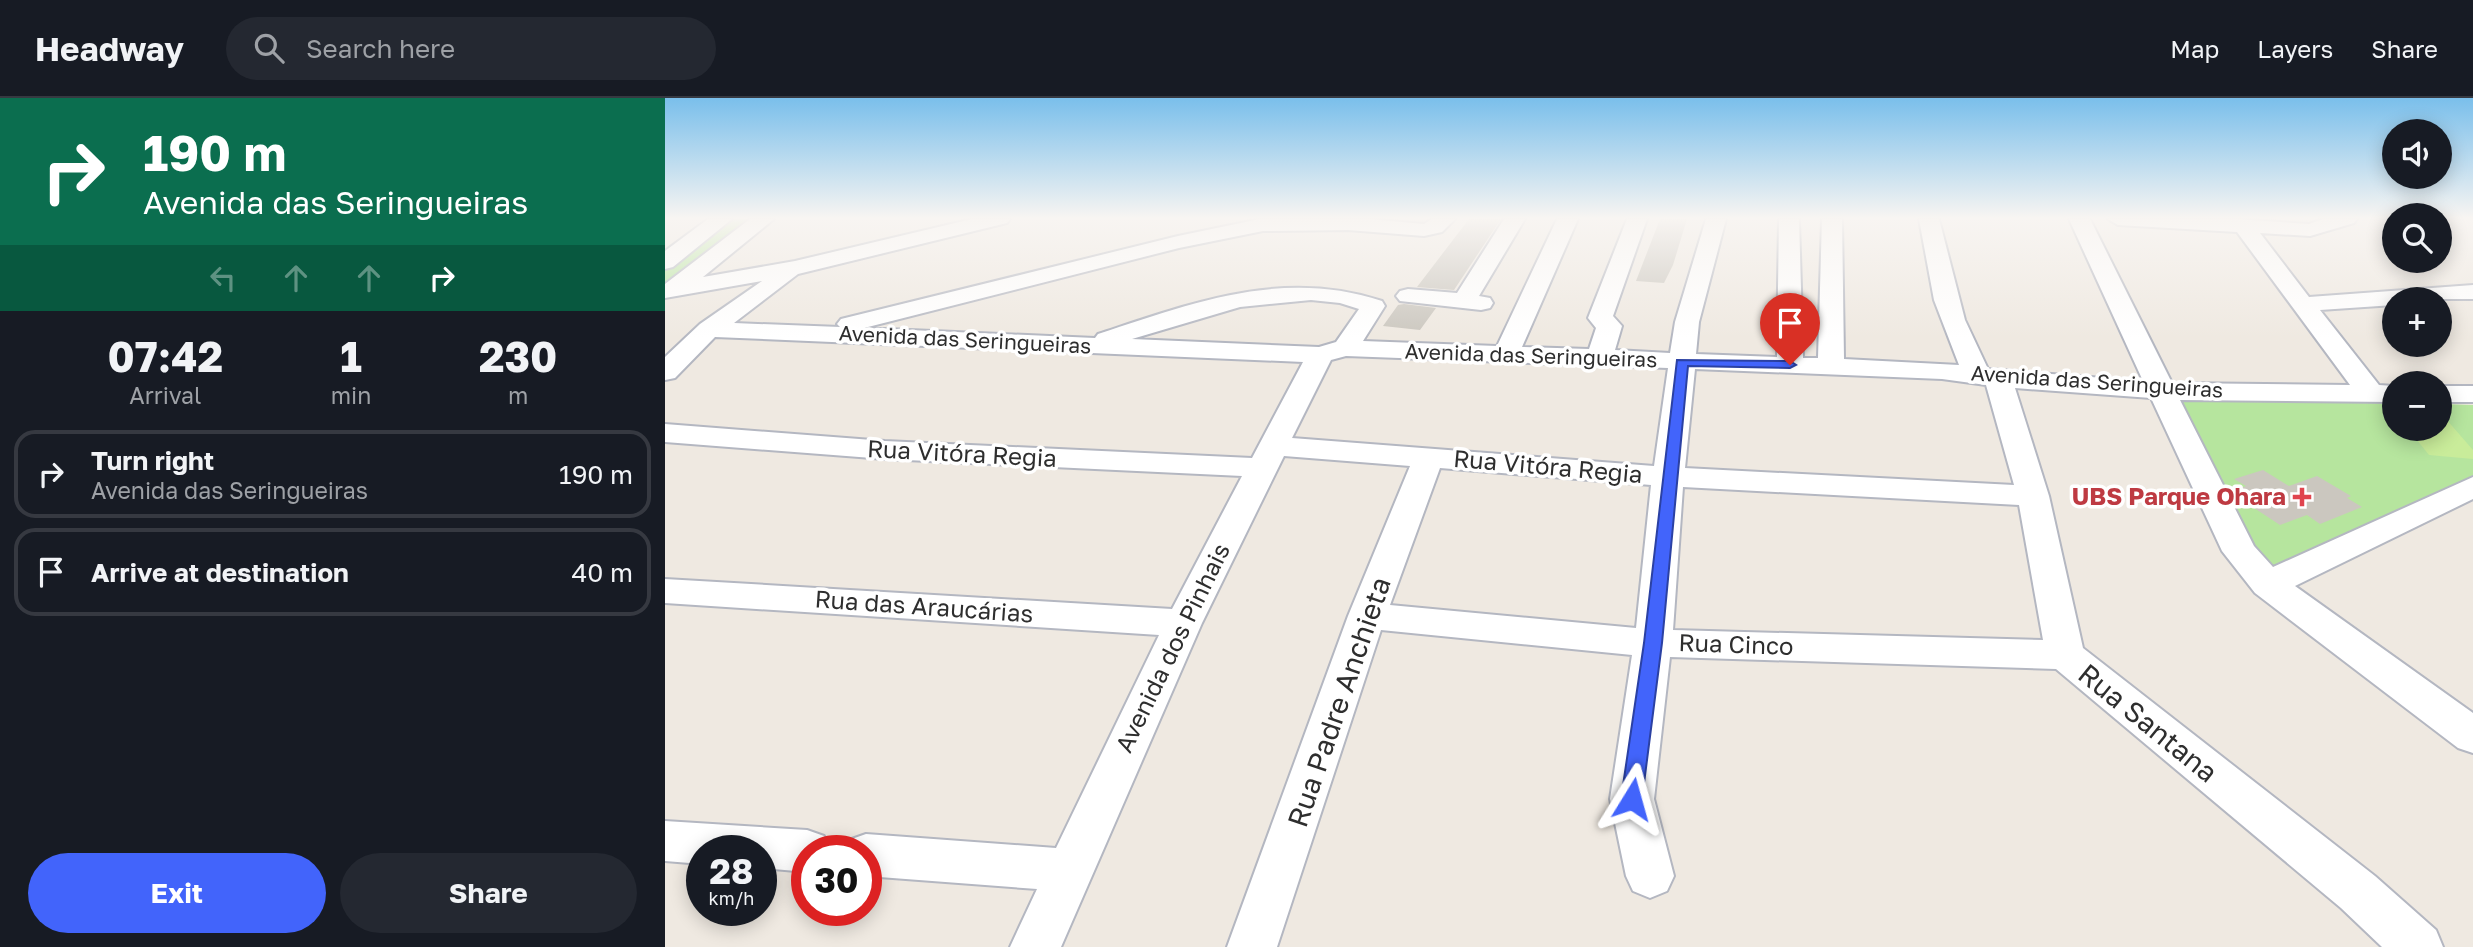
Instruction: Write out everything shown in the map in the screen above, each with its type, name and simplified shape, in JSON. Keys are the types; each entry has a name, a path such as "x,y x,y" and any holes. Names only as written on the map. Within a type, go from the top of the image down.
{"street":[{"path":"667,292 711,259"},
{"path":"667,292 834,259"},
{"path":"814,333 1112,259"},
{"path":"1408,296 1473,302 1495,259"},
{"path":"1506,354 1550,259"},
{"path":"1599,359 1609,326 1599,318 1621,259"},
{"path":"1650,876 1632,799 1653,643 1668,477 1687,322 1705,259"},
{"path":"1789,259 1790,365"},
{"path":"1830,259 1831,366"},
{"name":"Rua Santana","path":"1937,259 1965,355 1989,377 2033,496 2065,655 2358,892 2418,947"},
{"path":"2098,259 2239,551 2268,584 2473,736"},
{"path":"2269,259 2382,393"},
{"path":"665,372 709,329 795,268"},
{"path":"2306,304 2473,292"},
{"name":"Avenida dos Pinhais","path":"1035,947 1182,623 1267,457 1333,351 1373,306 1358,299 1306,293 1266,295 1228,301 1089,346"},
{"name":"Avenida das Seringueiras","path":"709,329 1089,346 1506,354 1942,370 1989,377 2162,391 2382,394"},
{"path":"2452,394 2473,394"},
{"name":"Rua Vitóra Regia","path":"665,432 885,450 1428,457 1668,477 2033,496"},
{"name":"Rua Padre Anchieta","path":"1252,947 1367,616 1428,457"},
{"path":"2268,584 2473,487"},
{"name":"Rua das Araucárias","path":"665,591 1182,623"},
{"name":"Rua Cinco","path":"1367,616 1653,643 2065,655"},
{"path":"665,841 791,850"},
{"path":"882,856 1068,870"}],"green space":[{"path":"677,259 706,259 665,289 665,268"},
{"path":"2172,395 2382,402 2382,441 2452,441 2452,404 2473,405 2473,481 2275,566 2258,564"},
{"path":"2452,426 2473,450 2473,459 2429,455 2418,441 2452,441"}],"building":[{"path":"1439,259 1475,259 1454,290 1417,287"},
{"path":"1645,259 1675,259 1664,283 1636,281"},
{"path":"1398,305 1436,308 1420,330 1383,326"},
{"name":"UBS Parque Ohara","path":"2263,470 2289,486 2317,476 2351,496 2347,498 2362,507 2320,524 2307,515 2280,525 2245,502 2257,498 2241,488 2246,486 2234,479"}],"place":[{"name":"UBS Parque Ohara","path":"2302,497"}],"route":[{"path":"1632,799 1653,643 1668,477 1682,362 1790,365"}]}
